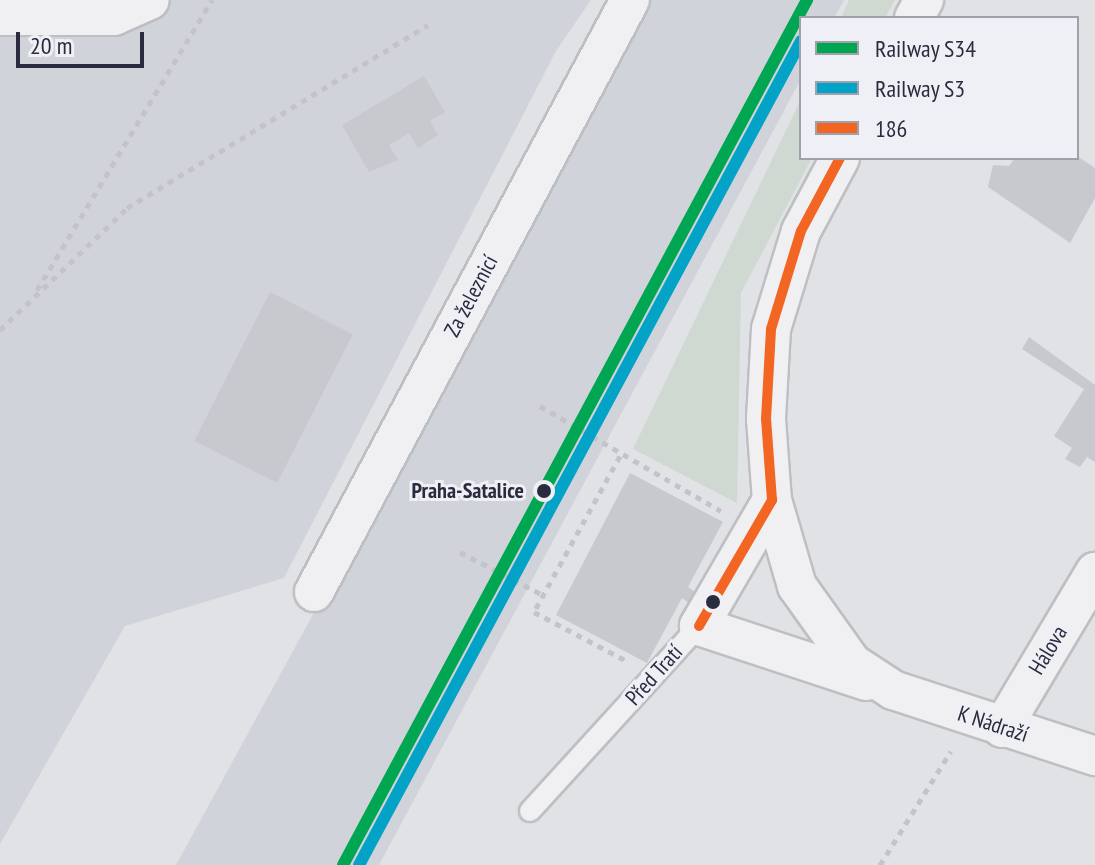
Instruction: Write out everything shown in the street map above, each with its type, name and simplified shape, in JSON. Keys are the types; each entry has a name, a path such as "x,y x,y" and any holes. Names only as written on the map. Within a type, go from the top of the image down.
{"street":[{"path":"0,16 114,16 150,0"},
{"name":"Za železnicí","path":"314,592 630,0"},
{"path":"763,515 771,329 801,231 839,160"},
{"name":"Před Tratí","path":"699,626 763,515"},
{"name":"K Nádraží","path":"763,515 797,586 825,632 852,663 893,690"},
{"name":"Hálova","path":"1002,728 1095,572"},
{"name":"K Nádraží","path":"699,626 1002,728 1095,756"}],"lane":[{"name":"Před Tratí","path":"530,811 699,626"}],"path":[{"path":"33,297 212,0"},
{"path":"0,330 127,208 428,25"},
{"path":"540,406 623,452 534,612 654,675"},
{"path":"620,456 763,515"},
{"path":"460,552 543,595"},
{"path":"880,865 951,750"}],"shaded area":[{"path":"0,0 591,0 556,51 284,578 125,626 0,844"},
{"path":"649,0 844,0 835,16 799,16 799,83 379,865 176,865"},
{"path":"849,0 895,0 886,16 842,16"},
{"path":"799,103 799,160 811,160 741,293 737,503 633,449"}],"building":[{"path":"424,76 445,112 430,121 438,135 418,148 409,133 389,145 398,160 369,172 342,125"},
{"path":"1079,157 1095,168 1095,198 1070,243 988,187 993,165 1009,166 1014,160 1079,160"},
{"path":"270,292 353,334 277,483 194,441"},
{"path":"1029,337 1095,385 1095,462 1087,457 1080,467 1065,459 1072,448 1054,436 1084,389 1022,349"},
{"path":"630,473 723,522 688,587 695,592 689,603 682,598 647,663 556,615"}],"rail line":[{"name":"S34","path":"343,865 807,0"},
{"name":"S3","path":"359,865 799,45"}],"transit line":[{"name":"186","path":"699,626 772,500 766,419 771,329 801,231 839,160"}],"place":[{"name":"Praha-Satalice","path":"544,491"}]}
